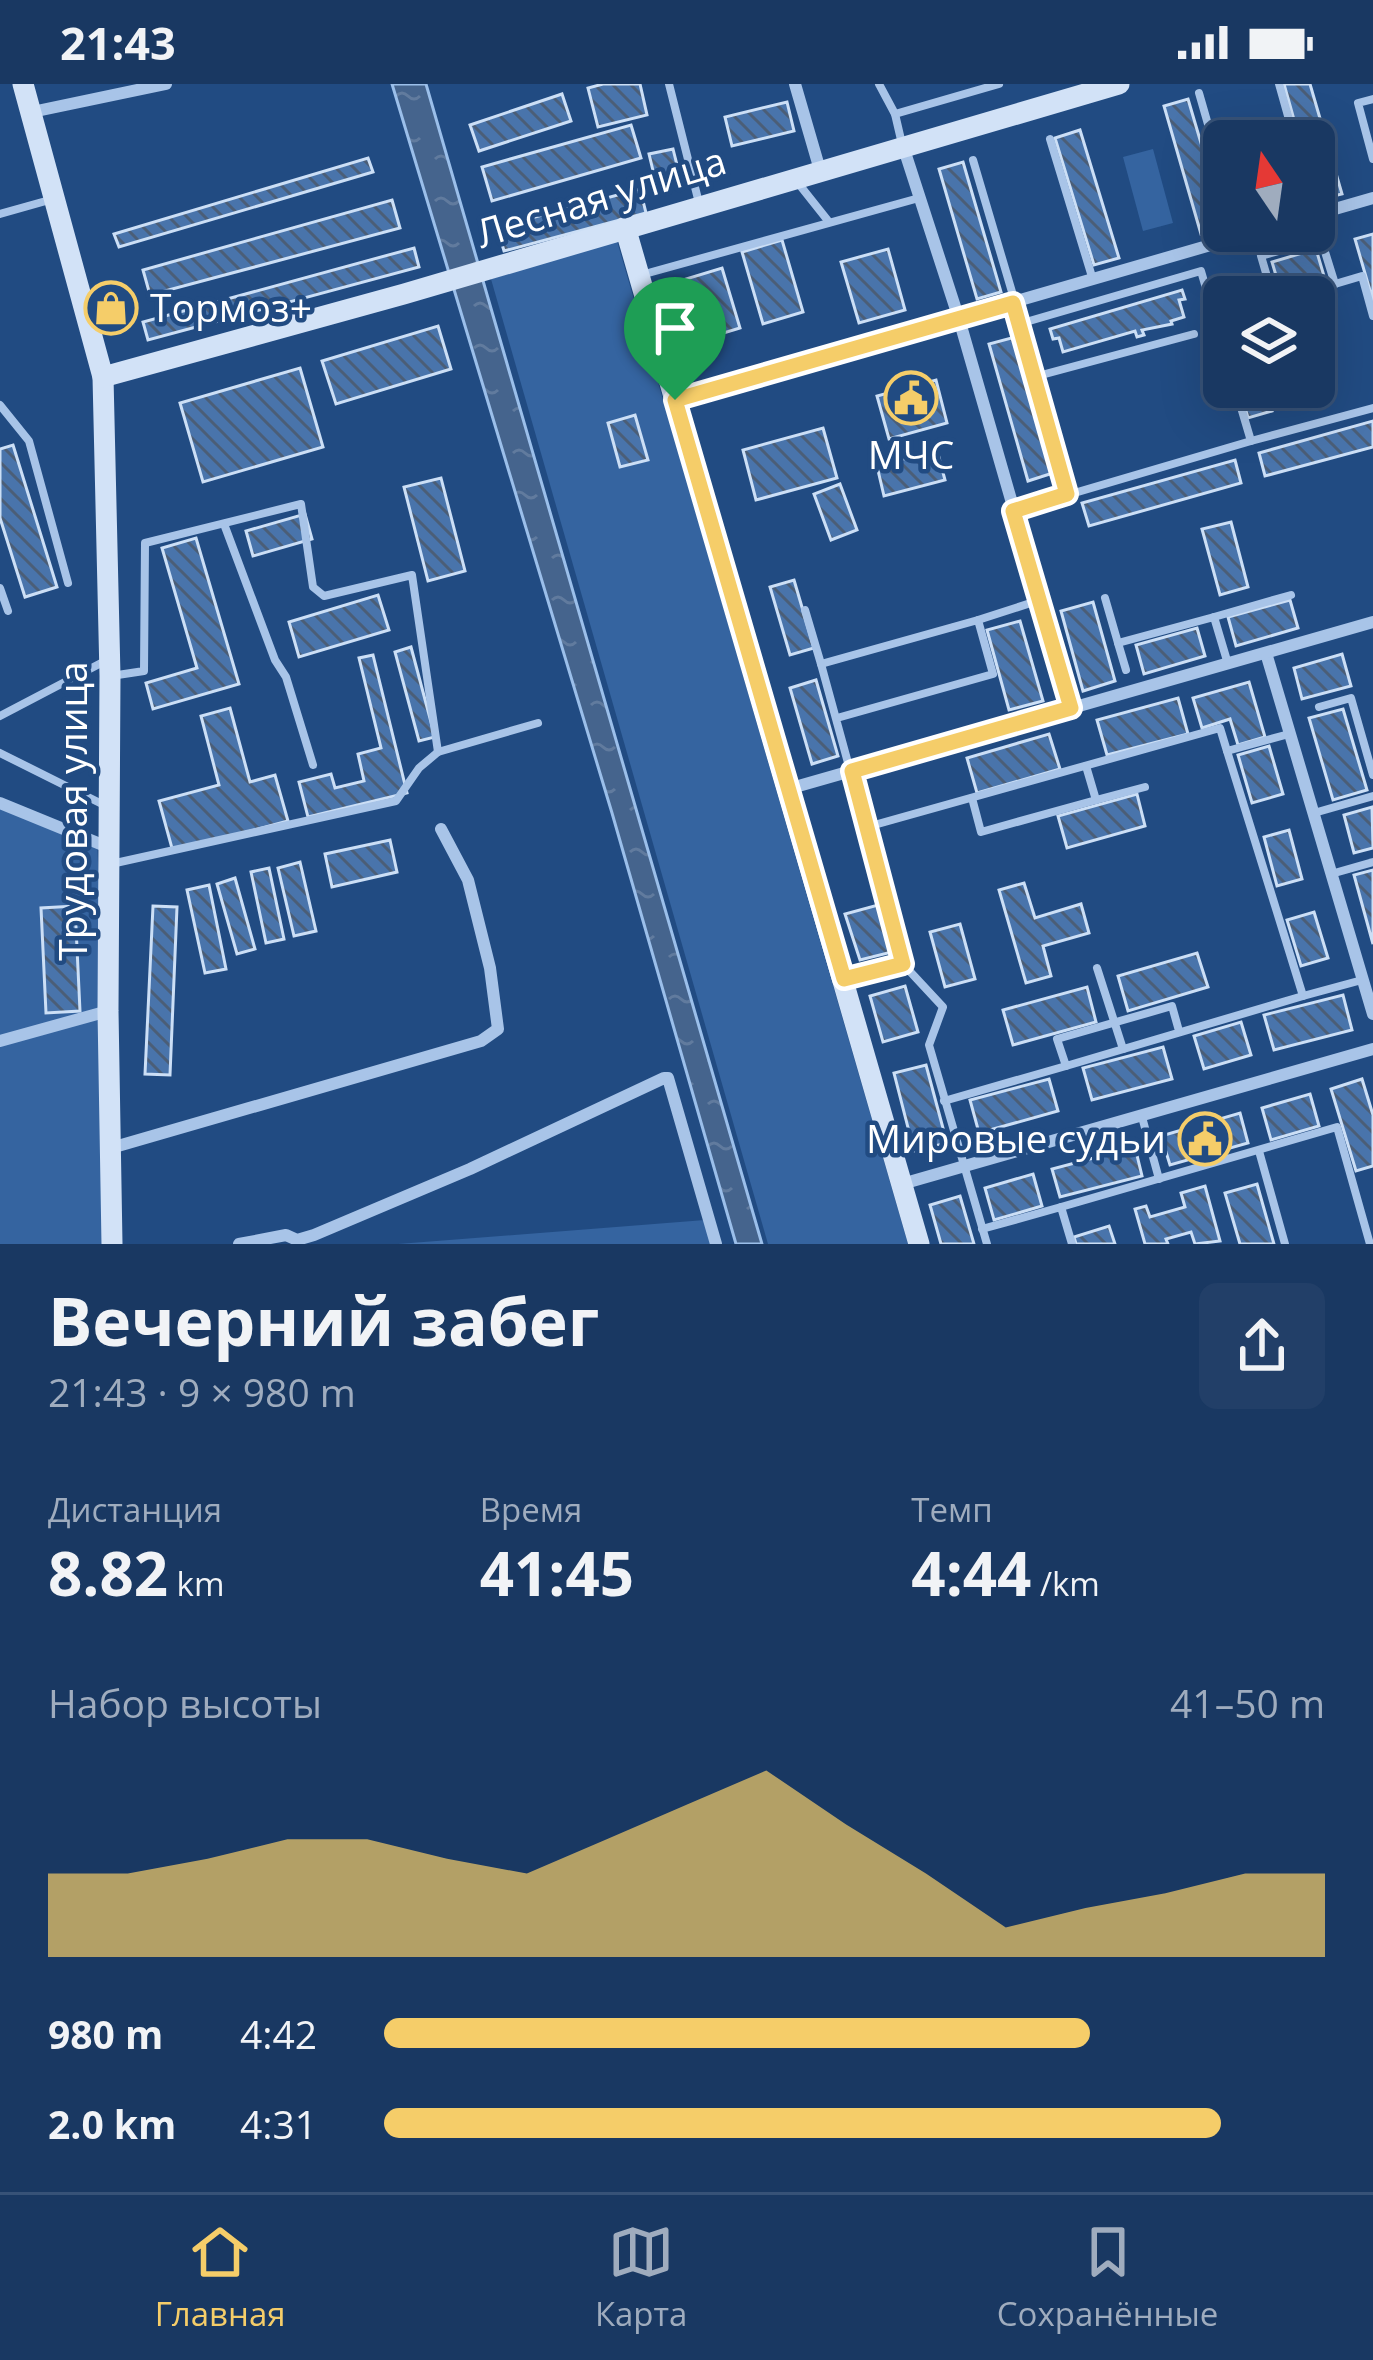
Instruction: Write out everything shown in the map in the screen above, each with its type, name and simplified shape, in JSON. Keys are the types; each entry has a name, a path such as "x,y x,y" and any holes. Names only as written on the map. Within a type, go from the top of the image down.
{"main road":[{"name":"Трудовая улица","path":"23,84 103,377 110,668 112,1244"},
{"name":"Лесная улица","path":"103,377 1119,84"},
{"path":"626,227 920,1244"}],"street":[{"path":"32,112 166,84"},
{"path":"795,84 820,170"},
{"path":"902,146 958,319 1071,708"},
{"path":"1335,207 1373,198"},
{"path":"675,400 1203,245"},
{"path":"788,789 1373,622"},
{"path":"1266,653 1373,1014"},
{"path":"0,803 111,856"},
{"path":"111,1148 482,1041 498,1029 490,968 468,880 441,829"},
{"path":"0,1041 108,1011"},
{"path":"902,1184 1373,1049"},
{"path":"239,1244 314,1235 470,1169 664,1078 668,1078 716,1244"}],"lane":[{"path":"880,84 895,114 902,146"},
{"path":"895,114 999,84"},
{"path":"1279,84 1289,120"},
{"path":"668,85 700,205"},
{"path":"1199,93 1207,120"},
{"path":"1373,98 1358,103 1373,159"},
{"path":"1050,139 1093,280"},
{"path":"973,160 1067,494"},
{"path":"793,177 829,222"},
{"path":"640,275 919,198"},
{"path":"0,214 55,199"},
{"path":"1268,276 1262,256 1321,239 1333,276"},
{"path":"1019,324 1201,271 1203,278"},
{"path":"1335,284 1362,276 1373,316"},
{"path":"1034,377 1194,334"},
{"path":"0,405 29,441 68,583"},
{"path":"1241,408 1251,441"},
{"path":"1013,511 1373,408"},
{"path":"0,716 110,668 144,671 145,543 301,505 313,587 324,596 412,575 439,752"},
{"path":"224,524 274,660 286,677 313,765"},
{"path":"0,589 8,611"},
{"path":"1118,643 1291,595"},
{"path":"1105,598 1126,670"},
{"path":"821,664 1041,600"},
{"path":"805,610 903,964 943,1006 929,1046 987,1244"},
{"path":"1214,617 1228,664"},
{"path":"837,718 993,674 978,620"},
{"path":"1319,707 1351,698 1369,742 1373,775"},
{"path":"111,856 396,801 419,768 439,752 538,723"},
{"path":"867,827 1220,728 1303,996"},
{"path":"1227,751 1288,734"},
{"path":"0,753 111,808"},
{"path":"1085,765 1096,800"},
{"path":"973,798 981,832 1145,787"},
{"path":"1312,813 1373,796"},
{"path":"1331,874 1373,862"},
{"path":"844,979 903,964"},
{"path":"1097,968 1123,1048"},
{"path":"944,1101 1363,980"},
{"path":"1066,1066 1057,1039 1172,1006 1179,1031"},
{"path":"1142,1117 1159,1179"},
{"path":"982,1229 1337,1127 1370,1244"},
{"path":"1258,1151 1285,1244"},
{"path":"1061,1207 1072,1244"}],"shaded area":[{"path":"1153,149 1173,223 1143,231 1123,157"},
{"path":"617,241 908,1244 768,1244 491,279"},
{"path":"0,801 97,838 113,1244 0,1244"},
{"path":"705,1220 711,1244 398,1244"}],"water":[{"path":"392,84 426,84 762,1244 736,1244 612,813"}],"building":[{"path":"640,84 647,115 598,127 588,88"},
{"path":"1284,84 1310,84 1320,120 1294,120"},
{"path":"562,94 571,121 479,151 470,125"},
{"path":"1188,99 1203,150 1201,234 1164,106"},
{"path":"787,102 794,131 732,146 725,117"},
{"path":"631,125 641,158 492,201 482,167"},
{"path":"1080,130 1119,258 1094,265 1055,138"},
{"path":"673,149 679,173 655,179 649,154"},
{"path":"368,158 373,172 119,247 114,234"},
{"path":"963,162 1001,292 977,299 939,169"},
{"path":"1335,170 1342,194 1335,196"},
{"path":"640,189 646,213 504,251 497,227"},
{"path":"392,200 400,228 150,295 143,270"},
{"path":"1373,234 1373,301 1355,239"},
{"path":"782,240 803,312 763,324 742,252"},
{"path":"414,248 419,267 148,340 143,322"},
{"path":"888,249 905,310 859,323 841,262"},
{"path":"1317,252 1324,276 1276,276 1272,262"},
{"path":"722,268 740,328 681,346 663,286"},
{"name":"Тормоз+","path":"117,287 128,323 105,330 95,294"},
{"path":"1182,290 1185,299 1179,300 1184,317 1142,330 1144,335 1137,337 1135,331 1063,352 1059,338 1053,339 1050,329"},
{"path":"438,326 451,369 336,404 322,361"},
{"path":"1015,337 1053,473 1028,481 989,344"},
{"path":"300,368 323,447 203,482 180,403"},
{"path":"936,380 947,423 889,439 877,396"},
{"path":"1245,408 1271,408 1272,411 1248,418"},
{"path":"635,415 648,460 620,467 608,423"},
{"path":"1373,421 1373,447 1265,476 1259,453"},
{"path":"823,428 837,478 756,500 743,450"},
{"path":"13,445 57,587 25,597 0,518 0,449"},
{"path":"937,450 945,480 884,496 877,466"},
{"path":"1235,460 1241,483 1089,526 1082,503"},
{"path":"441,478 465,571 428,581 404,487"},
{"path":"840,484 857,530 831,540 814,494"},
{"path":"305,514 312,539 253,556 246,531"},
{"path":"1231,522 1248,587 1220,595 1202,529"},
{"path":"196,538 239,684 153,709 146,683 197,668 162,548"},
{"path":"794,580 814,648 790,655 770,587"},
{"path":"378,595 389,630 299,657 289,622"},
{"path":"1290,600 1298,628 1236,646 1228,617"},
{"path":"1093,602 1115,681 1083,691 1061,611"},
{"path":"1020,621 1043,701 1009,710 987,630"},
{"path":"1197,628 1205,656 1144,674 1136,645"},
{"path":"411,647 435,737 419,741 395,652"},
{"path":"1342,654 1351,686 1302,699 1294,668"},
{"path":"373,655 407,793 308,817 299,782 331,774 335,788 364,781 358,754 381,748 359,658"},
{"path":"816,680 838,756 812,764 790,688"},
{"path":"1249,682 1265,737 1238,745 1230,719 1202,728 1193,698"},
{"path":"1178,698 1188,734 1107,755 1097,720"},
{"path":"230,708 250,782 275,775 288,821 173,852 159,801 219,785 201,716"},
{"path":"1343,709 1367,790 1333,800 1309,718"},
{"path":"1049,734 1060,769 977,793 967,758"},
{"path":"1269,746 1283,794 1252,803 1238,755"},
{"path":"1137,794 1145,826 1067,848 1058,816"},
{"path":"1372,807 1373,848 1354,853 1344,815"},
{"path":"1289,830 1302,879 1277,886 1264,837"},
{"path":"390,840 397,872 332,887 325,854"},
{"path":"300,862 316,931 294,936 278,868"},
{"path":"269,868 284,939 266,943 251,872"},
{"path":"1373,870 1373,944 1354,875"},
{"path":"235,878 255,949 237,954 217,884"},
{"path":"1024,883 1035,918 1081,904 1089,933 1043,946 1051,976 1026,983 999,890"},
{"path":"209,885 226,969 205,973 187,890"},
{"path":"878,905 892,952 860,960 845,914"},
{"path":"75,906 80,1011 46,1013 41,908"},
{"path":"153,906 177,907 170,1075 145,1074"},
{"path":"1314,912 1328,958 1301,966 1287,920"},
{"path":"960,924 975,979 945,987 930,932"},
{"path":"1197,953 1208,987 1128,1011 1118,976"},
{"path":"905,986 918,1032 883,1042 870,996"},
{"path":"1087,987 1096,1022 1013,1045 1003,1010"},
{"path":"1343,995 1352,1030 1274,1050 1264,1015"},
{"path":"1241,1022 1251,1055 1204,1069 1194,1036"},
{"path":"1163,1047 1172,1079 1092,1100 1083,1068"},
{"path":"926,1065 947,1143 914,1151 894,1073"},
{"path":"1049,1079 1058,1111 979,1133 970,1100"},
{"path":"1362,1079 1373,1115 1373,1166 1356,1171 1331,1089"},
{"path":"1310,1094 1319,1126 1271,1140 1262,1108"},
{"name":"Мировые судьи","path":"1240,1113 1248,1143 1170,1165 1161,1136"},
{"path":"1135,1147 1142,1176 1060,1197 1052,1169"},
{"path":"1033,1174 1042,1206 994,1220 985,1188"},
{"path":"1257,1184 1274,1244 1240,1244 1225,1193"},
{"path":"1205,1186 1220,1241 1195,1244 1191,1232 1166,1239 1168,1244 1145,1244 1135,1209 1146,1206 1150,1217 1185,1207 1181,1193"},
{"path":"960,1196 974,1244 941,1244 930,1205"},
{"path":"1109,1226 1115,1244 1076,1244 1074,1237"}],"place":[{"name":"Тормоз+","path":"111,308"},
{"name":"МЧС","path":"911,398"},
{"name":"Мировые судьи","path":"1205,1139"}],"route":[{"path":"1013,303 1067,494 1013,511 1071,708 852,771 903,964 844,979 675,400 1013,303"}]}
